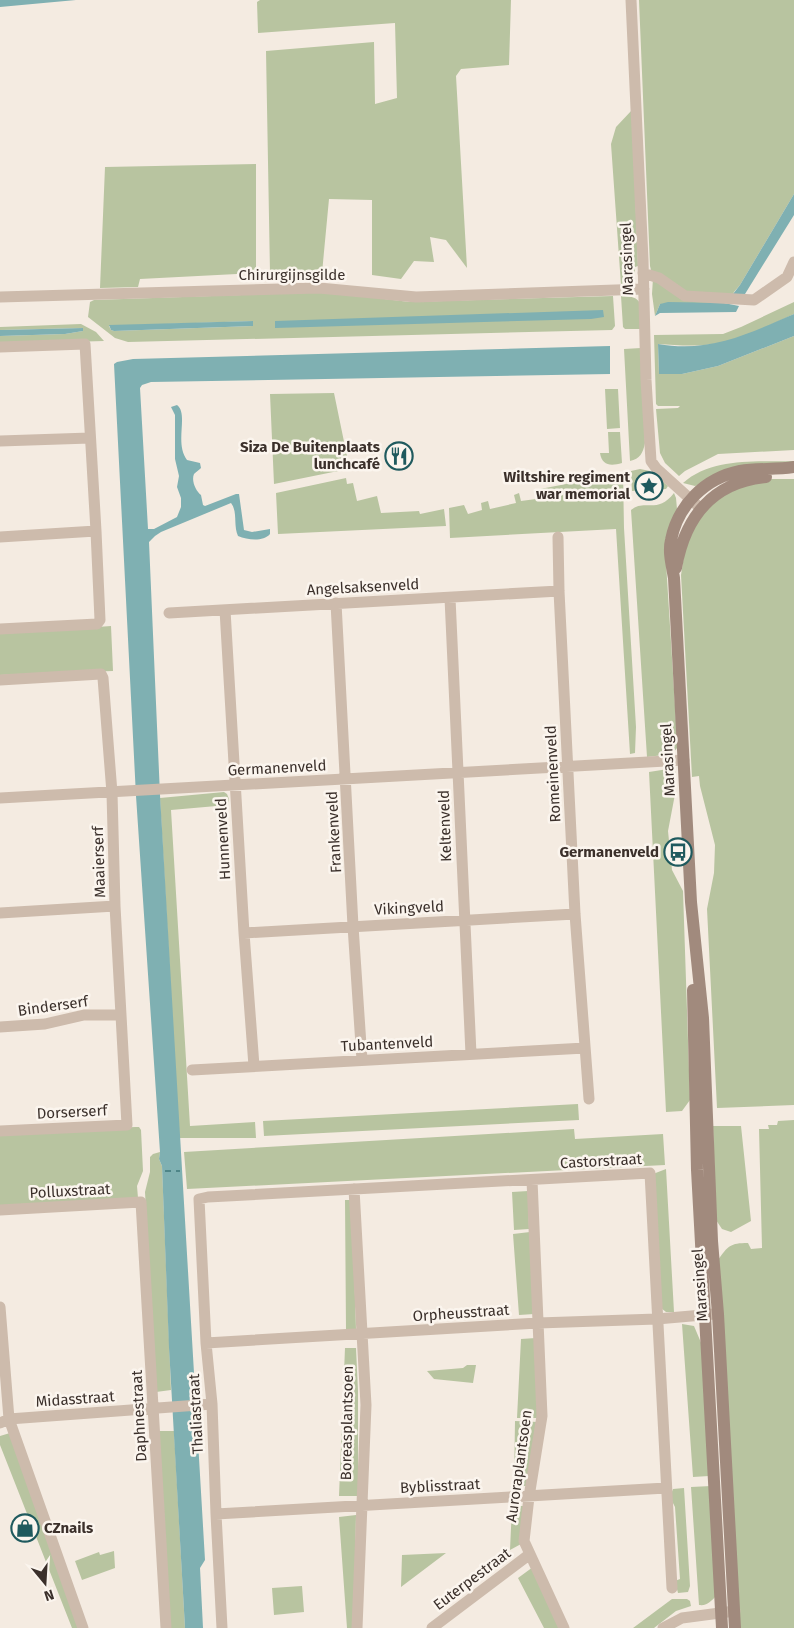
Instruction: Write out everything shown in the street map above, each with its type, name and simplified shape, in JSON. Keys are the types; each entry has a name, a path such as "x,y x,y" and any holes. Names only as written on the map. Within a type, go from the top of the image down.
{"street":[{"name":"Marasingel","path":"631,0 651,461 656,468 702,508"},
{"path":"643,273 659,278 685,296 754,300 787,277 794,262"},
{"name":"Chirurgijnsgilde","path":"0,297 319,288 416,297 644,289"},
{"path":"0,347 85,344 100,620 97,624 0,629"},
{"path":"0,440 90,438"},
{"name":"Marasingel","path":"736,1628 712,1241 703,1018 691,902 674,578 670,541 677,519 690,499 715,480 742,471 794,467"},
{"name":"Marasingel","path":"674,578 684,537 693,519 717,494 745,480 794,475"},
{"path":"0,537 96,531"},
{"name":"Romeinenveld","path":"558,537 575,914 589,1099"},
{"name":"Angelsaksenveld","path":"169,613 559,591"},
{"name":"Keltenveld","path":"450,598 471,1054"},
{"name":"Frankenveld","path":"336,603 362,1060"},
{"name":"Hunnenveld","path":"225,610 244,933 254,1066"},
{"name":"Maaierserf","path":"0,680 101,674 103,678 112,793 115,906 0,913"},
{"name":"Germanenveld","path":"0,798 684,760"},
{"path":"115,906 121,1015"},
{"name":"Vikingveld","path":"244,933 575,914"},
{"name":"Marasingel","path":"694,940 693,1048 697,1170 722,1628"},
{"name":"Binderserf","path":"0,1027 45,1024 84,1015 121,1015"},
{"name":"Dorserserf","path":"0,1131 127,1125 121,1015"},
{"name":"Tubantenveld","path":"192,1070 585,1048"},
{"name":"Castorstraat","path":"199,1199 650,1173 672,1588"},
{"name":"Auroraplantsoen","path":"532,1180 542,1416 524,1541 564,1628"},
{"name":"Boreasplantsoen","path":"354,1190 366,1405 357,1628"},
{"name":"Thaliastraat","path":"199,1199 206,1344 212,1404 222,1628"},
{"name":"Polluxstraat","path":"0,1210 141,1202"},
{"name":"Daphnestraat","path":"141,1202 166,1628"},
{"path":"0,1307 4,1421 83,1628"},
{"name":"Orpheusstraat","path":"206,1344 538,1323 657,1319 718,1314"},
{"name":"Midasstraat","path":"4,1421 212,1404"},
{"name":"Byblisstraat","path":"216,1514 666,1488"},
{"name":"Euterpestraat","path":"432,1628 530,1554"},
{"path":"663,1628 682,1618 735,1611"}],"green space":[{"path":"260,0 511,0 509,65 461,69 456,76 467,268 446,240 430,237 434,262 414,261 401,279 372,275 372,200 329,199 322,273 270,273 266,51 374,42 375,104 397,98 395,23 258,33 257,2"},
{"path":"639,0 794,0 794,194 731,299 724,303 660,304 655,316 652,294 653,278 650,266"},
{"path":"632,110 638,266 635,267 635,284 621,285 611,144 616,127"},
{"path":"256,164 256,273 140,279 138,287 100,288 105,167"},
{"path":"325,292 410,302 613,296 615,326 612,330 128,342 115,338 88,317 90,302 94,300","holes":["253,321 253,326 114,331 109,326"]},
{"path":"621,296 635,298 638,301 641,309 641,329 625,329 623,327"},
{"path":"794,302 794,314 755,332 734,339 713,344 685,346 658,344 659,374 682,374 718,366 794,336 794,450 718,454 679,476 665,463 660,453 656,409 678,408 680,406 658,406 656,404 654,335 723,334"},
{"path":"81,324 96,332 104,341 0,344 0,336 65,334 83,331 83,328 0,330 0,327"},
{"path":"641,348 645,443 640,455 630,461 624,349"},
{"path":"605,389 618,389 620,428 607,429"},
{"path":"334,393 348,461 342,463 343,470 274,484 270,394"},
{"path":"608,432 620,432 622,463 608,464 601,457 600,453 609,453"},
{"path":"794,461 794,465 695,486 683,483 695,475 721,465"},
{"path":"640,469 650,471 668,486 666,489 632,491 631,471"},
{"path":"623,473 624,528 636,727 635,753 630,754 616,529 450,538 449,508 464,505 468,514 482,510 481,503 488,501 490,509 516,503 514,495 519,493 521,501 536,499 535,490"},
{"path":"346,478 347,484 353,483 357,501 377,496 381,513 419,511 420,514 444,509 446,526 278,534 276,493"},
{"path":"766,479 794,479 794,1105 717,1108 707,909 714,873 715,845 699,776 692,777 681,575 686,543 695,522 719,498 741,487"},
{"path":"674,493 677,509 665,547 677,748 672,754 647,757 631,510 641,505 657,505 668,500"},
{"path":"111,626 113,671 0,675 0,634"},
{"path":"668,769 676,772 676,789 668,831 672,870 683,891 690,1100 682,1111 666,1112 649,772"},
{"path":"224,792 229,799 228,805 171,810 190,1126 255,1122 256,1138 179,1138 160,798"},
{"path":"578,1104 579,1120 264,1136 263,1121"},
{"path":"794,1120 794,1628 738,1628 718,1260 727,1248 733,1245 748,1243 751,1249 762,1248 759,1129 769,1129 768,1125 777,1125 778,1121"},
{"path":"713,1126 741,1126 751,1221 731,1232 722,1229 716,1220"},
{"path":"139,1127 141,1130 143,1171 137,1186 138,1198 0,1206 0,1134"},
{"path":"574,1129 575,1139 663,1134 665,1165 187,1189 184,1152"},
{"path":"160,1152 171,1390 156,1392 145,1192 150,1172 150,1157"},
{"path":"666,1169 674,1312 666,1312 661,1308 653,1174"},
{"path":"528,1191 529,1229 514,1230 512,1192"},
{"path":"345,1200 352,1200 356,1329 346,1329"},
{"path":"530,1232 534,1314 519,1315 513,1234"},
{"path":"682,1324 694,1326 702,1345 709,1476 693,1477"},
{"path":"536,1338 539,1418 517,1418 521,1339"},
{"path":"345,1348 356,1348 358,1496 339,1496"},
{"path":"467,1365 476,1365 473,1383 434,1379 427,1371 463,1368"},
{"path":"515,1421 538,1422 529,1486 514,1486"},
{"path":"159,1431 174,1431 185,1628 170,1628"},
{"path":"10,1433 80,1628 72,1628 0,1445 0,1436"},
{"path":"711,1486 717,1595 707,1604 699,1605 691,1487"},
{"path":"684,1488 690,1586 688,1592 678,1593 675,1581 680,1579 675,1507 670,1497 673,1489"},
{"path":"512,1506 525,1506 521,1544 510,1550"},
{"path":"356,1515 354,1628 347,1628 339,1517"},
{"path":"114,1551 115,1568 82,1580 75,1561 99,1552 100,1555"},
{"path":"446,1553 401,1587 402,1555"},
{"path":"533,1567 560,1628 544,1628 518,1578"},
{"path":"302,1586 304,1612 274,1615 272,1588"},
{"path":"672,1599 687,1599 690,1601 691,1606 676,1611 654,1628 633,1628"}],"water":[{"path":"0,0 76,0 0,7"},
{"path":"794,194 794,215 745,294 733,294 740,285"},
{"path":"668,302 724,303 739,306 736,312 660,313 655,316 660,304"},
{"path":"603,310 604,317 591,319 275,328 275,321"},
{"path":"794,314 794,336 718,366 682,374 659,374 658,344 695,346 712,344 744,335"},
{"path":"253,321 253,326 114,331 111,330 109,325"},
{"path":"83,328 83,331 65,334 0,336 0,330"},
{"path":"610,346 610,374 151,382 142,385 140,388 148,529 154,529 177,517 181,507 181,498 177,487 179,476 175,459 175,415 171,407 177,405 182,415 181,438 183,453 187,460 200,463 201,468 194,474 193,480 201,495 203,505 205,506 239,494 244,530 252,532 270,529 270,534 267,537 259,539 238,536 231,503 161,532 149,542 160,795 205,1560 200,1568 203,1628 185,1628 169,1348 162,1166 159,1159 136,796 114,364 133,359"}],"ferry route":[{"path":"165,1171 180,1171"}],"place":[{"name":"Siza De Buitenplaats lunchcafé","path":"399,456"},
{"name":"Wiltshire regiment war memorial","path":"649,486"},
{"name":"Germanenveld","path":"678,852"},
{"name":"CZnails","path":"25,1528"}]}
